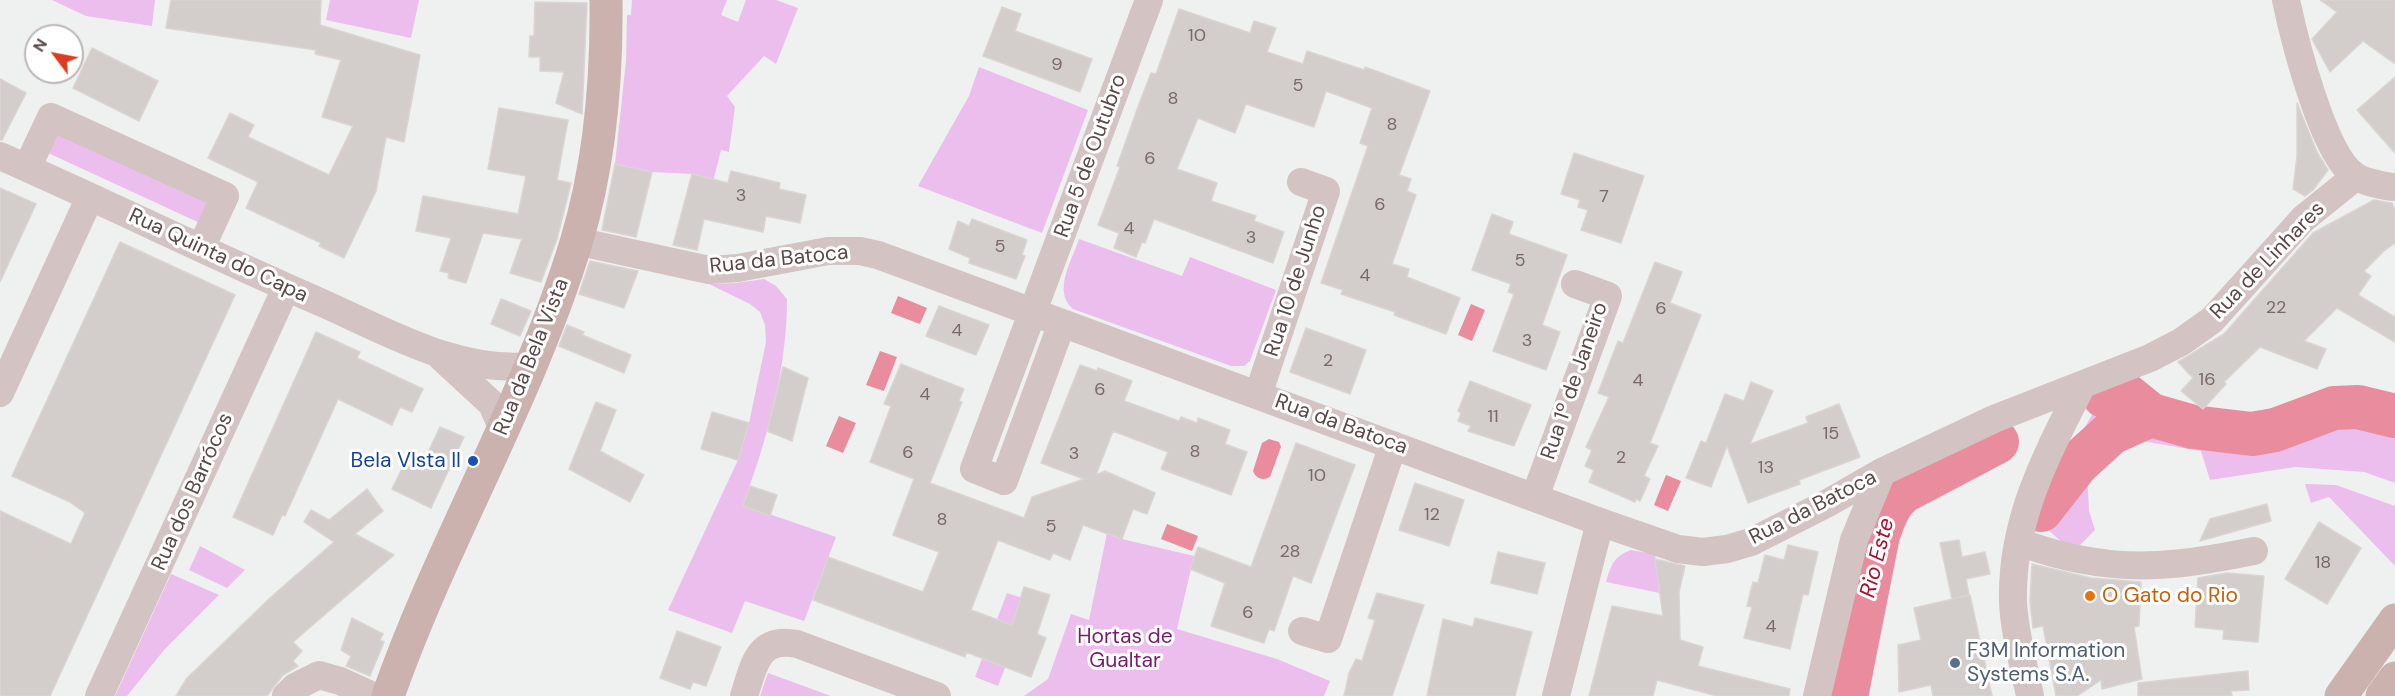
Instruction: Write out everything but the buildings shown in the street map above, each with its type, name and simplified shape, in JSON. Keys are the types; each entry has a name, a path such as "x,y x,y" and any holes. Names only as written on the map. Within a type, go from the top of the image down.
{"main road":[{"name":"Rua da Bela Vista","path":"388,696 421,611 531,366 554,309 576,241 591,177 601,118 606,47 606,0"},
{"path":"2341,696 2395,621"},
{"path":"2382,696 2395,678"}],"street":[{"name":"Rua 5 de Outubro","path":"1062,323 1004,481 974,469 1149,0"},
{"path":"2286,0 2292,28 2326,131 2341,162 2355,177 2395,187"},
{"path":"27,168 51,117 225,196 201,248"},
{"name":"Rua Quinta do Capa","path":"0,156 286,288 437,353"},
{"name":"Rua de Linhares","path":"2082,385 2150,358 2181,342 2212,320 2303,219 2355,177"},
{"name":"Rua 10 de Junho","path":"1258,395 1326,192 1301,182"},
{"path":"0,393 90,197"},
{"name":"Rua da Batoca","path":"576,241 709,270 738,268 828,251 860,251 878,255 1600,522 1678,549 1703,552 1728,549 1751,542 1826,504 1882,472 1994,419 2082,385"},
{"name":"Rua 1º de Janeiro","path":"1535,497 1608,296 1575,284"},
{"name":"Rua dos Barrócos","path":"99,696 286,288"},
{"path":"437,353 487,366 507,368 531,366"},
{"path":"437,353 492,404 503,429"},
{"path":"2030,696 2013,603 2019,542 2030,494 2047,453 2082,385"},
{"path":"1302,631 1328,639 1394,445"},
{"path":"1817,696 1854,540 1882,472"},
{"path":"1826,504 1842,515 1854,540"},
{"path":"1556,696 1600,522"},
{"path":"2019,542 2050,554 2079,560 2142,565 2172,564 2254,551"},
{"path":"744,696 758,656 769,645 783,641 797,644 937,696"},
{"path":"286,696 295,687 319,675 340,681 373,696"}],"green space":[{"path":"52,0 155,0 152,26 86,16"},
{"path":"330,0 419,0 411,38 326,20"},
{"path":"632,0 727,0 721,15 738,22 746,0 776,0 798,8 776,64 764,56 727,96 735,107 729,152 721,150 710,194 711,179 692,174 652,172 615,164 626,61 627,15 631,15"},
{"path":"979,67 1088,110 1042,233 918,186 969,96"},
{"path":"56,131 211,203 202,224 46,152"},
{"path":"1079,239 1182,276 1190,257 1276,290 1250,361 1244,366 1231,366 1073,309 1064,294 1064,285 1068,266"},
{"path":"764,279 776,286 787,299 784,352 774,404 743,505 836,537 804,621 745,601 732,633 668,610 738,460 749,423 766,342 765,325 760,312 750,304 709,284"},
{"path":"2137,380 2150,397 2203,409 2256,425 2325,404 2340,391 2374,393 2395,398 2395,483 2364,472 2295,467 2210,480 2201,451 2124,438 2087,468 2089,511 2095,530 2073,552 2045,527 2039,514 2044,496 2099,403 2117,386"},
{"path":"2008,445 2007,456 1929,493 1899,521 1890,544 1887,590 1869,696 1856,696 1883,543 1901,504 1920,488"},
{"path":"2305,484 2336,485 2395,506 2395,566 2329,497 2311,503"},
{"name":"Hortas de Gualtar","path":"1107,533 1122,539 1194,556 1177,629 1277,659 1330,681 1324,696 1024,696 1048,679 1071,614 1089,620"},
{"path":"200,546 245,570 227,588 189,570"},
{"path":"1631,550 1655,554 1660,593 1606,582 1614,562"},
{"path":"171,574 219,595 164,650 127,696 115,696"},
{"path":"1007,593 1031,601 998,686 975,677"},
{"path":"768,673 831,696 760,696"}],"shaded area":[{"path":"898,296 927,308 920,324 891,313"},
{"path":"1471,304 1485,310 1472,341 1458,335"},
{"path":"880,351 897,357 884,391 866,385"},
{"path":"839,416 856,423 843,453 826,446"},
{"path":"1269,439 1279,442 1281,447 1270,477 1262,479 1253,471 1262,443"},
{"path":"1666,475 1681,481 1668,511 1654,505"},
{"path":"1167,524 1198,536 1192,551 1161,539"}],"waterway":[{"path":"2104,396 2125,394 2151,415"},
{"name":"Rio Este","path":"2041,510 2077,464 2111,433 2151,415 2193,427 2252,434 2275,430 2334,408 2358,407 2395,416"},
{"name":"Rio Este","path":"1846,696 1878,535 1891,505 1904,491 1997,442"}],"place":[{"name":"Bela VIsta II","path":"473,461"},
{"name":"O Gato do Rio","path":"2090,596"},
{"name":"F3M Information Systems S.A.","path":"1955,663"}]}
